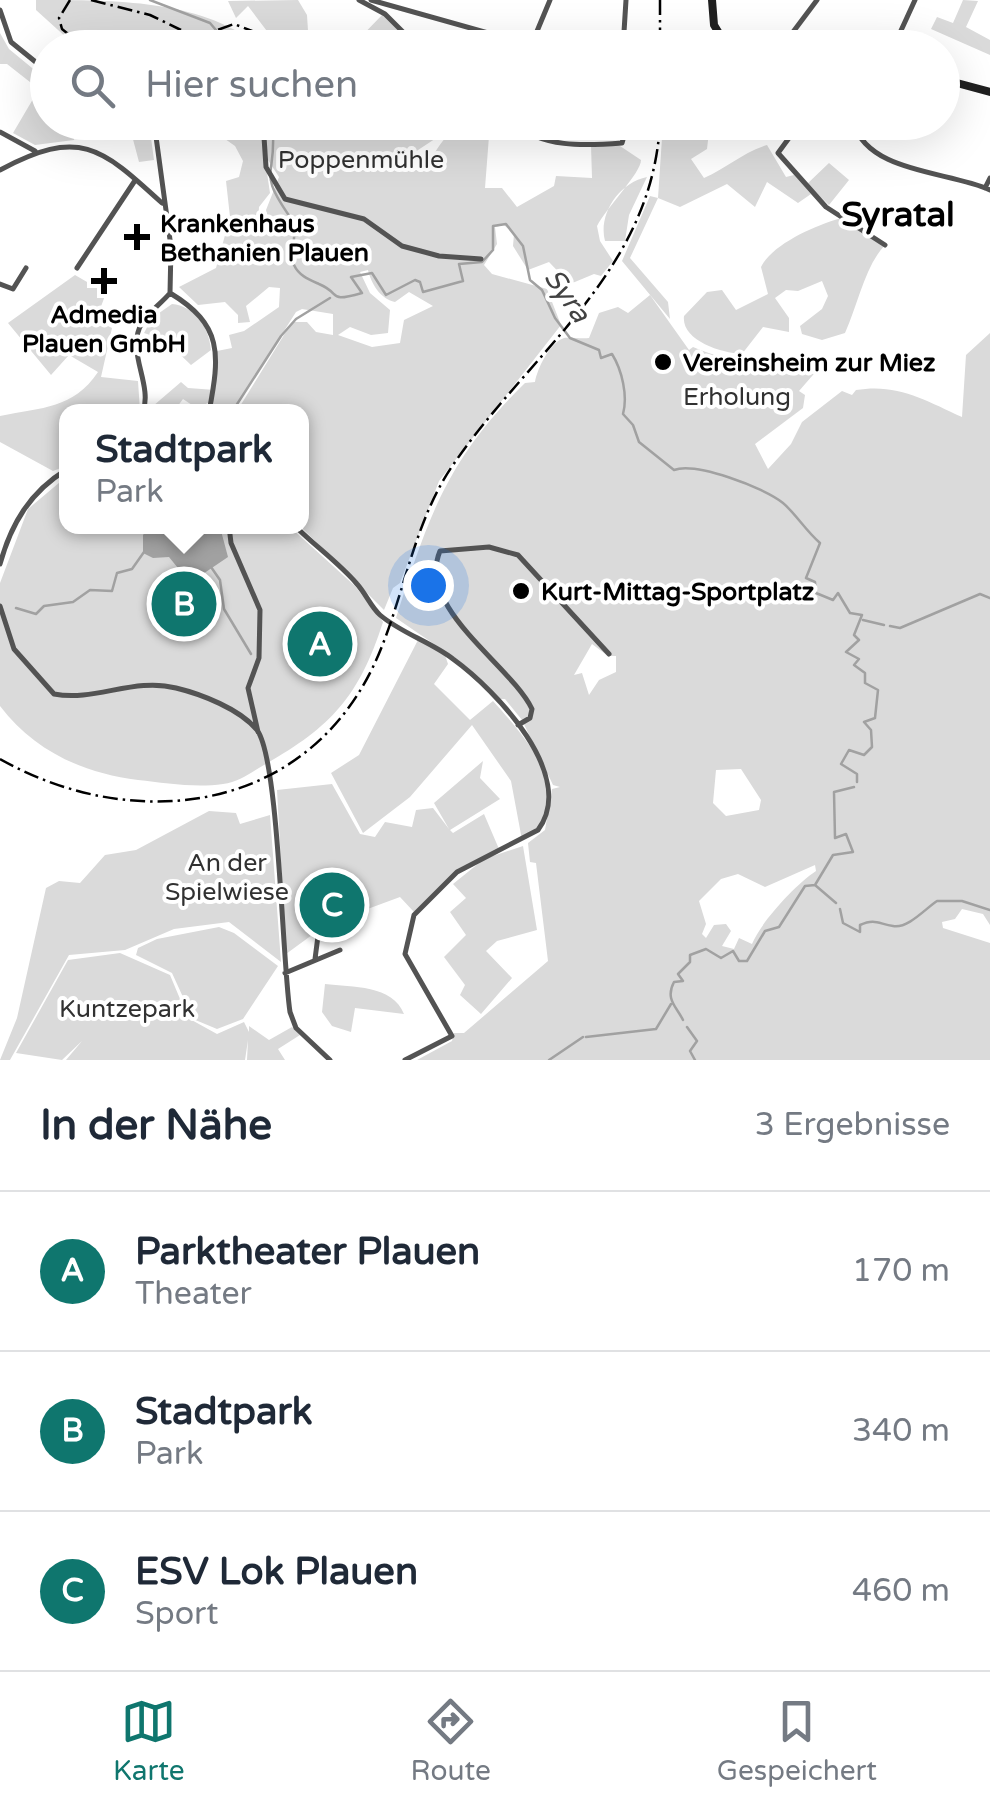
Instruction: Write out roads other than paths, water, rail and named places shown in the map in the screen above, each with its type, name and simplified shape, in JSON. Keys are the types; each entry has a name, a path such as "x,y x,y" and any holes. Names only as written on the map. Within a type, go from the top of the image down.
{"street":[{"path":"359,0 385,14 401,30"},
{"path":"371,0 475,30"},
{"path":"538,30 550,0"},
{"path":"624,30 626,0"},
{"path":"712,0 717,30"},
{"path":"795,30 817,0"},
{"path":"902,30 914,0"},
{"path":"1,15 11,42 30,57"},
{"path":"960,83 990,92"},
{"path":"0,132 35,151"},
{"path":"144,404 138,333 170,293 171,247 156,140"},
{"path":"264,140 266,167 285,200 369,222 402,246 439,256 481,259"},
{"path":"546,140 623,140"},
{"path":"788,140 778,154 813,195 885,245"},
{"path":"864,140 884,157 988,189 990,178"},
{"path":"0,170 35,151 82,144 162,204"},
{"path":"77,268 134,182"},
{"path":"0,284 13,289 26,268"},
{"path":"170,293 202,315 210,328 217,365 210,404"},
{"path":"0,564 23,508 42,486 59,475"},
{"path":"230,534 260,610 259,658 248,688 272,792 285,973 296,1028 330,1060"},
{"path":"304,534 357,584 378,614 456,660 518,725 550,782 544,822 525,840 463,868 414,915 406,954 452,1036 405,1060"},
{"path":"518,725 532,715 529,702 451,611 438,576 440,551 489,547 518,556 609,654"},
{"path":"0,606 14,648 40,684 54,694 72,696 128,686 177,688 230,710 258,732"},
{"path":"316,958 318,936 338,927"},
{"path":"285,973 340,950"}],"waterway":[{"name":"Syra","path":"150,0 210,23 216,30"},
{"name":"Syra","path":"273,140 271,182 295,224 293,262 302,275 339,297 362,293 351,277 372,273 386,295 415,280 420,282 423,292 463,281 459,264 482,262 493,250 493,226 506,224 523,246 530,280 542,290 570,338 599,350 601,358 612,354 623,383 623,414 633,425 639,442 674,470 713,473 773,497 820,543 806,578 815,582 816,593 833,600 838,593 850,613 862,615 854,635 859,640 846,652 859,659 854,665 865,673 865,683 878,690 875,718 864,722 871,730 872,747 864,755 849,750 841,764 857,774 857,782"},
{"path":"237,404 281,336 296,319 330,298"},
{"path":"16,608 36,614 44,606 73,602 90,590 112,591 117,573 132,569 144,552"},
{"path":"211,567 220,580 224,609 251,654"},
{"path":"890,626 900,628 980,594 990,598"},
{"path":"863,620 884,625"},
{"name":"Syra","path":"683,1020 671,993 674,982 683,981 678,974 690,962 690,955 706,949 721,958 733,951 739,961 747,961 765,931 779,927 805,886 815,885 833,855 853,852 846,834 835,838 834,792 854,787"},
{"path":"815,885 836,903"},
{"path":"840,909 843,923 860,932 860,925 870,922 905,924 937,901 962,901 990,910"},
{"path":"586,1037 656,1029 671,1004"},
{"name":"Syra","path":"687,1027 697,1041 690,1051 695,1060"},
{"path":"549,1060 583,1037"}],"railway":[{"path":"63,30 59,18 70,0"},
{"path":"91,0 150,15 181,30"},
{"path":"660,0 660,30"},
{"path":"217,30 234,24 249,30"},
{"path":"0,759 51,782 103,797 156,802 208,796 257,781 302,755 341,718 372,669 427,513 453,465 612,266 636,223 652,175 657,140"}],"place":[{"name":"Krankenhaus Bethanien Plauen","path":"137,237"},
{"name":"Admedia Plauen GmbH","path":"104,281"},
{"name":"Vereinsheim zur Miez","path":"663,362"},
{"name":"Kurt-Mittag-Sportplatz","path":"521,591"},
{"name":"Stadtpark","path":"184,604"},
{"name":"Parktheater Plauen","path":"320,644"},
{"name":"ESV Lok Plauen","path":"332,905"}],"district":[{"name":"Syratal","path":"898,214"}],"park label":[{"name":"Poppenmühle","path":"361,159"},
{"name":"Erholung","path":"737,396"},
{"name":"An der Spielwiese","path":"227,876"},
{"name":"Kuntzepark","path":"127,1008"}]}
